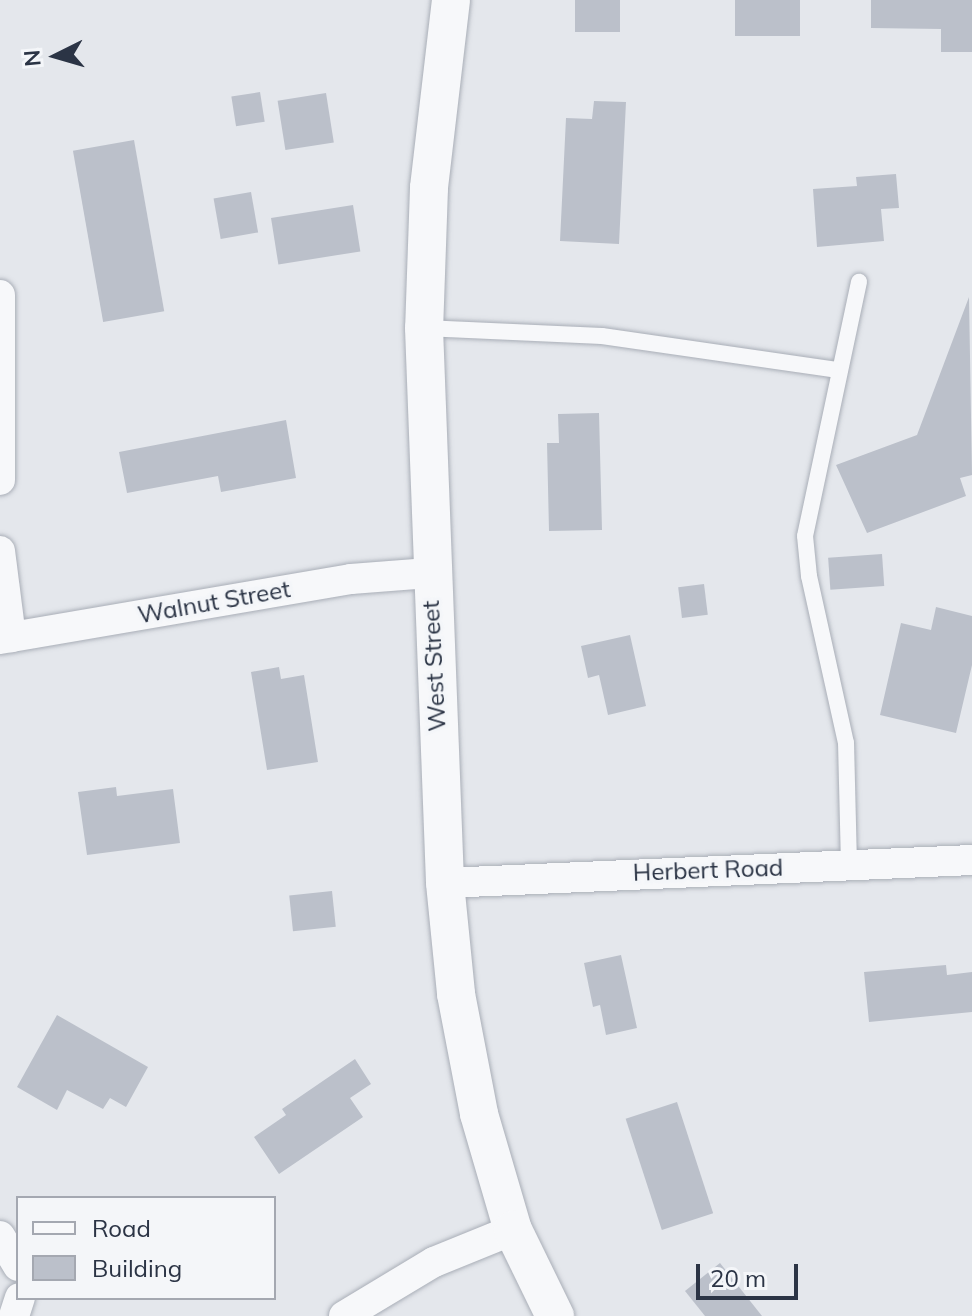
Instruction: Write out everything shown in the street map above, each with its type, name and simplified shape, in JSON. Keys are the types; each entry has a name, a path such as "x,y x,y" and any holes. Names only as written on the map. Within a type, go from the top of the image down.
{"street":[{"name":"West Street","path":"451,0 429,188 424,328 429,573 445,883 470,1071 513,1230 555,1316"},
{"path":"0,295 0,480"},
{"path":"0,551 6,638"},
{"name":"Walnut Street","path":"6,638 351,579 429,573"},
{"name":"Herbert Road","path":"445,883 972,860"},
{"path":"344,1316 434,1262 513,1230"},
{"path":"0,1236 16,1263"}],"lane":[{"path":"849,865 842,719 805,556 807,515 859,282"},
{"path":"424,328 602,336 839,370"}],"building":[{"path":"575,0 620,0 620,32 575,32"},
{"path":"735,0 800,0 800,36 735,36"},
{"path":"871,0 972,0 972,52 941,52 941,29 871,28"},
{"path":"260,92 265,122 236,126 231,97"},
{"path":"326,93 334,142 285,150 278,101"},
{"path":"594,101 626,102 619,244 560,241 566,118 592,119"},
{"path":"134,140 164,311 103,322 73,151"},
{"path":"896,174 899,208 881,209 884,241 817,247 813,189 857,186 856,177"},
{"path":"251,192 258,232 221,239 214,199"},
{"path":"353,205 360,251 278,264 271,218"},
{"path":"969,297 972,475 960,478 966,496 867,533 836,465 917,435"},
{"path":"599,413 602,530 549,531 547,443 559,443 558,414"},
{"path":"286,420 296,478 221,492 218,476 127,493 119,452"},
{"path":"882,554 884,586 830,590 828,558"},
{"path":"704,584 708,615 682,618 678,587"},
{"path":"936,607 972,616 972,665 956,733 880,715 901,623 931,630"},
{"path":"630,635 646,706 608,715 599,675 588,678 581,646"},
{"path":"279,667 281,679 304,675 318,762 267,770 251,672"},
{"path":"116,787 117,796 173,789 180,843 87,855 78,792"},
{"path":"332,891 336,927 293,931 289,895"},
{"path":"621,955 637,1028 606,1035 600,1005 593,1007 584,963"},
{"path":"946,965 947,975 972,972 972,1012 869,1022 864,972"},
{"path":"57,1015 148,1067 126,1107 110,1098 103,1109 67,1090 57,1110 17,1087"},
{"path":"355,1059 371,1084 350,1098 363,1117 279,1174 254,1137 286,1115 282,1109"},
{"path":"677,1102 713,1213 662,1230 626,1119"},
{"path":"720,1263 762,1316 705,1316 685,1291"}]}
